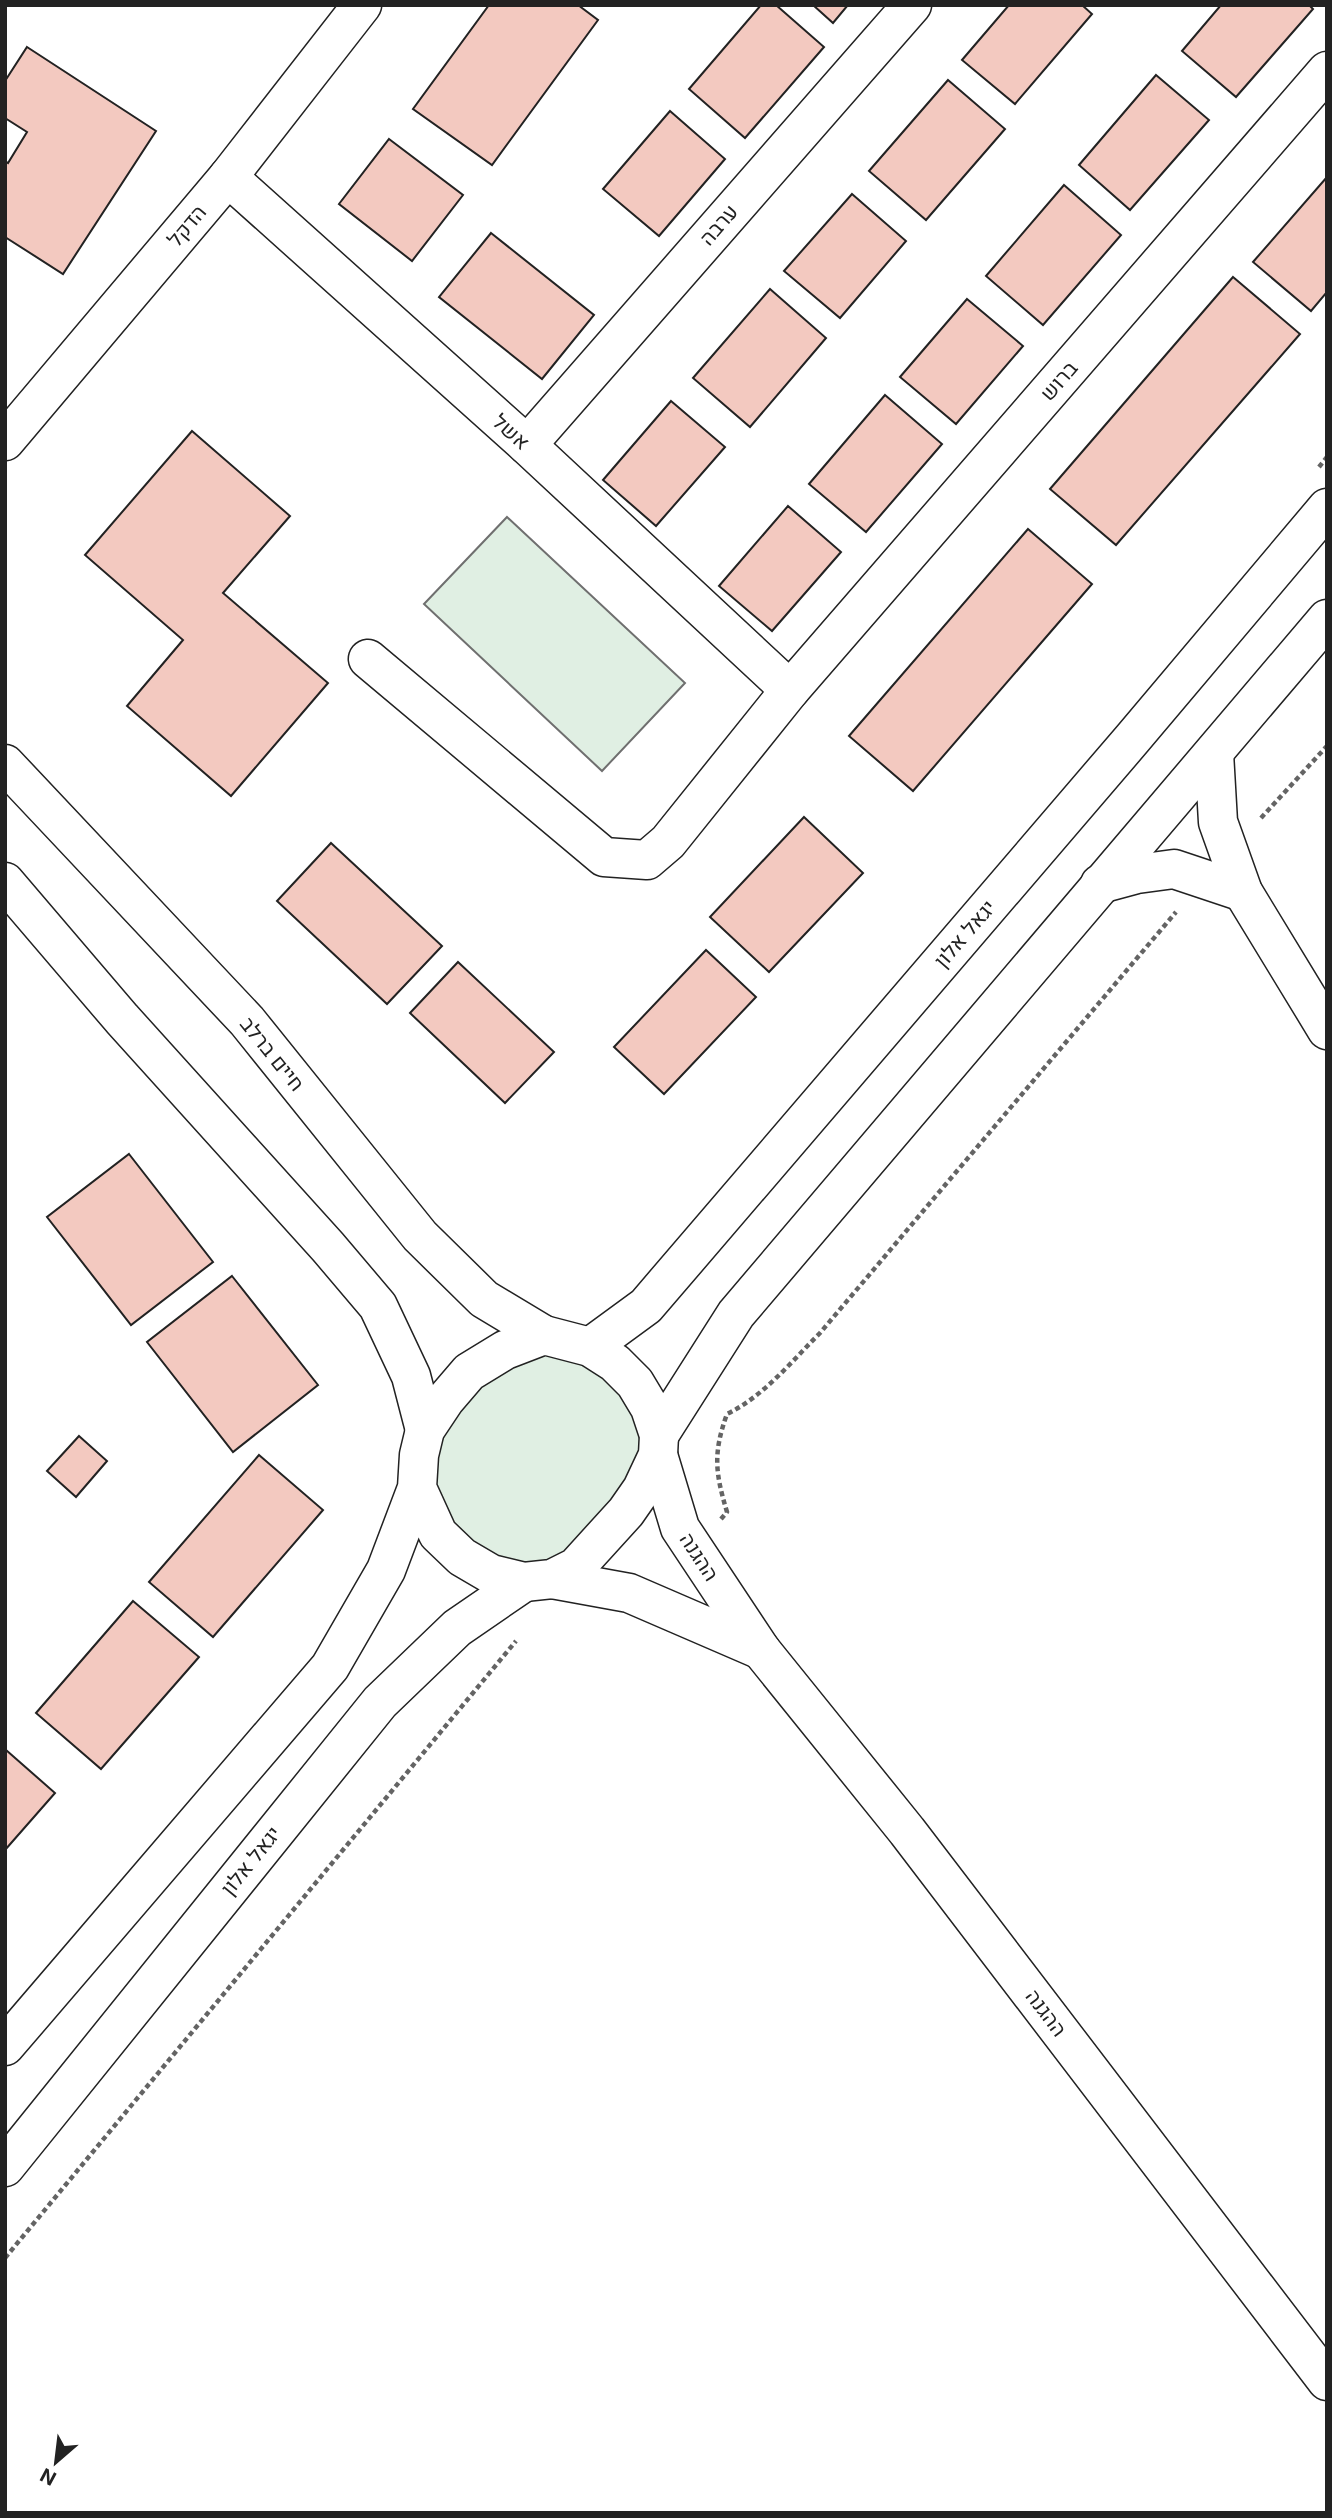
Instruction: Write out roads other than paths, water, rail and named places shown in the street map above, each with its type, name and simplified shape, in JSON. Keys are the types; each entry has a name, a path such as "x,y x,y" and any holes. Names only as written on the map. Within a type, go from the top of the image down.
{"street":[{"name":"הדקל","path":"5,441 228,177 362,5"},
{"name":"ערבה","path":"527,445 912,5"},
{"name":"ברוש","path":"368,659 604,857 647,860 668,842 790,690 1327,71"},
{"name":"אשל","path":"228,177 527,445 790,690"},
{"name":"יגאל אלון","path":"590,1347 646,1306 1327,508"},
{"path":"417,1488 438,1534 462,1558 491,1574 538,1581 576,1567 626,1513 642,1489 658,1445 736,1314 1327,619"},
{"path":"1214,753 1218,822 1243,892 1327,1030"},
{"name":"חיים ברלב","path":"5,764 247,1021 420,1236 484,1299 544,1335"},
{"path":"1100,884 1137,874 1174,869 1243,892"},
{"path":"5,882 122,1019 378,1306 411,1376 425,1430"},
{"path":"5,2046 330,1667 386,1570 417,1488 419,1455 425,1430 445,1400 469,1372 505,1350 544,1335 590,1347 615,1363 635,1383 650,1408 658,1445"},
{"name":"ההגנה","path":"658,1445 680,1528 761,1650 907,1831 1327,2381"},
{"name":"יגאל אלון","path":"5,2167 380,1702 457,1628 538,1581"},
{"name":"ההגנה","path":"538,1581 629,1593 761,1650"}]}
